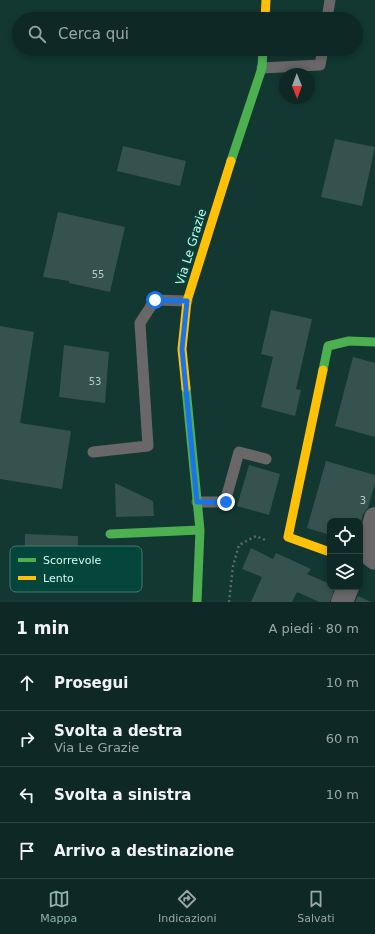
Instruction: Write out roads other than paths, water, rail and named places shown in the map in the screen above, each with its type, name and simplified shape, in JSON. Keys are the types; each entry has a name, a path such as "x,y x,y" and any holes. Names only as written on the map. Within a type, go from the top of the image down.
{"main road":[{"path":"265,12 266,0"},
{"name":"Via Le Grazie","path":"197,602 200,530 182,349 187,301 200,256 262,68 263,56"},
{"path":"327,551 288,537 328,346 349,340 375,342"},
{"path":"110,534 200,530"}],"street":[{"path":"368,560 368,545 375,518"},
{"path":"342,602 347,590"}],"lane":[{"path":"328,12 330,0"},
{"path":"262,68 320,65 322,56"},
{"path":"93,452 148,446 140,323 155,300 187,301"},
{"path":"197,502 226,502 239,452 266,459"}]}
